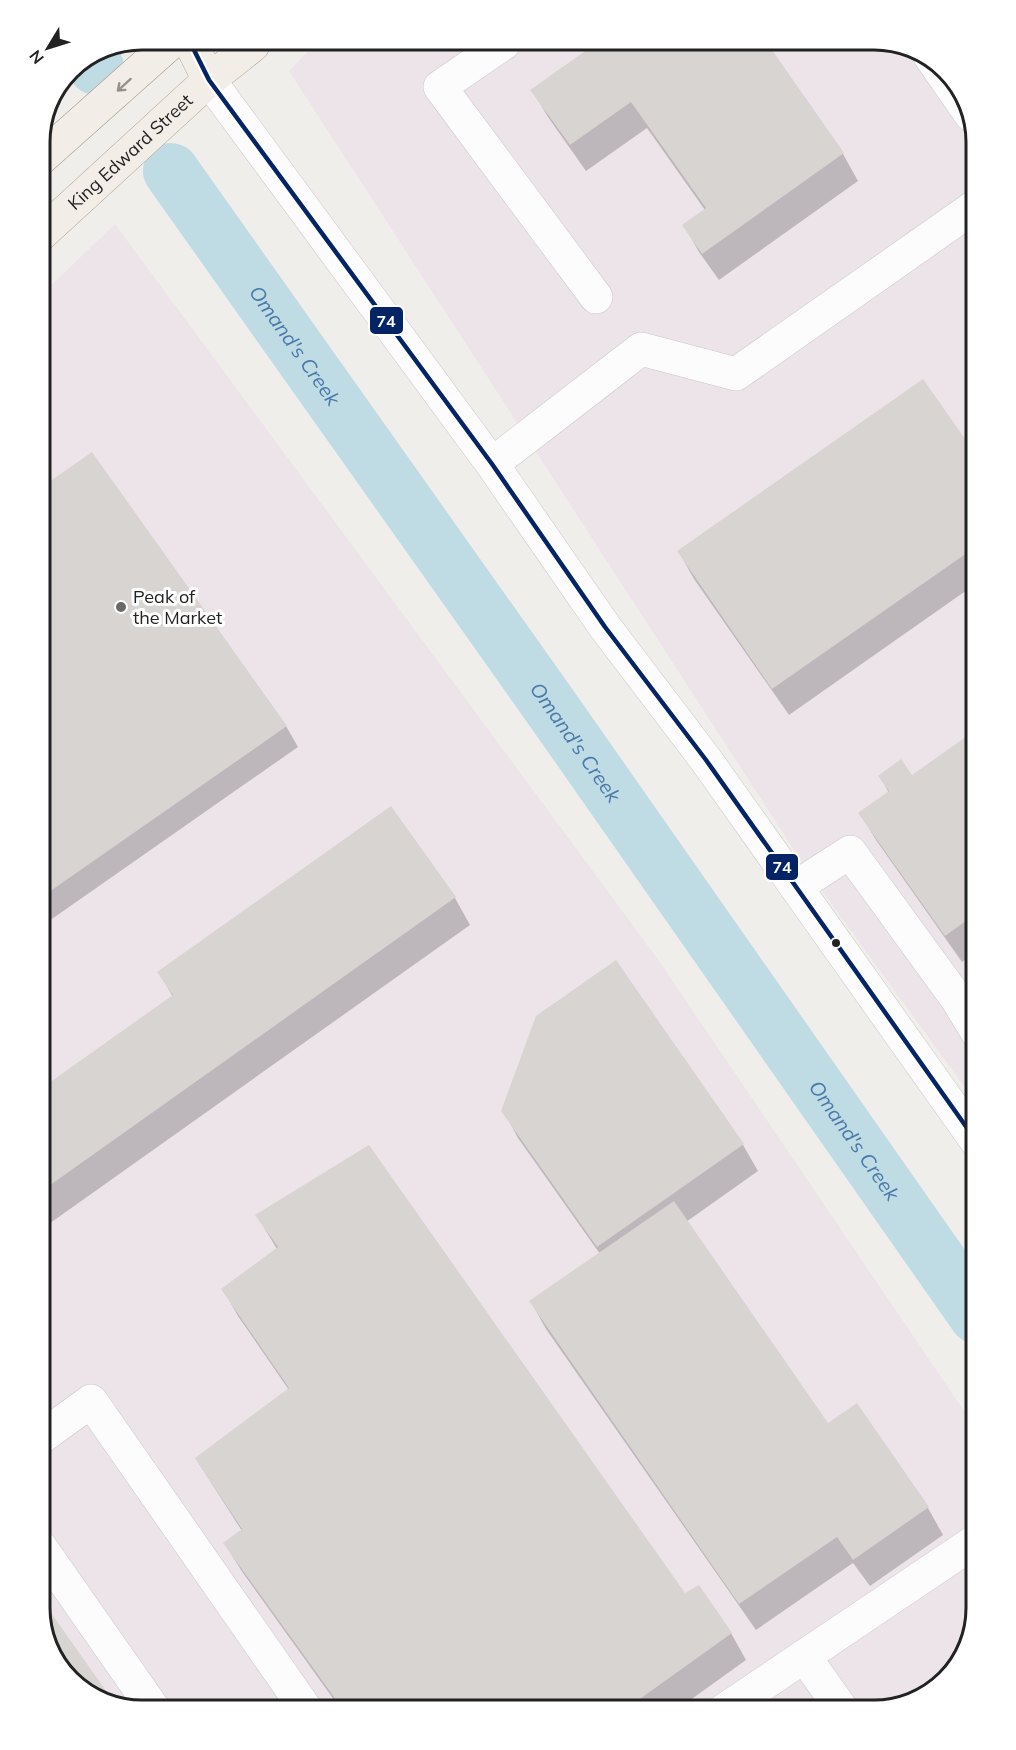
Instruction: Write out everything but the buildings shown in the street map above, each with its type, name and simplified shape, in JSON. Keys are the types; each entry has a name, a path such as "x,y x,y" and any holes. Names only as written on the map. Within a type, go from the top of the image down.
{"main road":[{"path":"50,150 163,50"},
{"path":"194,50 209,80"},
{"name":"King Edward Street","path":"50,226 209,80 247,50"}],"street":[{"path":"494,50 440,87 596,297"},
{"path":"209,80 492,464 605,627 706,760 966,1118"},
{"path":"492,464 641,349 736,374 966,213"},
{"path":"796,887 850,852 966,991"},
{"path":"50,1431 91,1401 299,1700"},
{"path":"739,1700 966,1547"},
{"path":"50,1561 147,1700"},
{"path":"804,1656 835,1700"}],"shaded area":[{"path":"309,50 881,50 904,54 926,65 951,90 962,112 966,141 966,1089 809,873 289,71"},
{"path":"115,224 657,958 966,1414 965,1627 951,1660 926,1685 887,1700 135,1700 123,1699 101,1691 81,1678 68,1664 54,1637 50,1609 50,286"}],"waterway":[{"name":"Omand's Creek","path":"93,63 96,67"},
{"name":"Omand's Creek","path":"171,171 557,716 966,1300"}],"transit line":[{"name":"74","path":"194,50 209,80 492,464 605,627 706,760 966,1126"}],"place":[{"name":"Peak of the Market","path":"121,607"}]}
